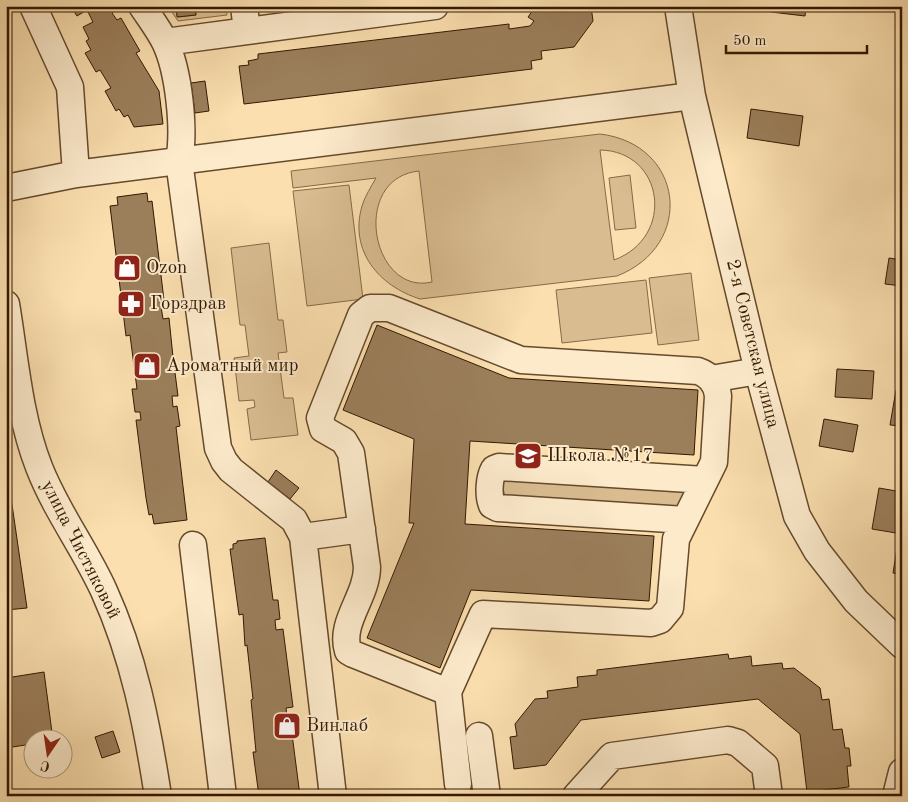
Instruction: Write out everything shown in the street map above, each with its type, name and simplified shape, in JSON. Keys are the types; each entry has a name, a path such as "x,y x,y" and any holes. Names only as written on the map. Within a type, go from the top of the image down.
{"street":[{"path":"33,6 70,87 76,174"},
{"path":"142,6 165,42 173,66 183,141 179,161 218,448 231,470 294,520 302,538 333,796"},
{"path":"165,42 246,19 435,6"},
{"name":"2-я Советская улица","path":"678,6 692,96 758,372 797,516 818,551 856,601 902,645"},
{"path":"6,188 76,174 692,96"},
{"name":"улица Чистяковой","path":"6,304 28,433 39,467 58,508 104,590 126,645 142,699 158,796"},
{"path":"448,692 348,651 346,634 367,576 362,529 351,453 344,441 323,429 320,418 361,315 370,308 389,308 521,360 698,371 711,379 717,387 718,396 715,457 684,520 675,544 671,605 660,620 651,623 483,614 448,692 458,784"},
{"path":"711,379 758,372"},
{"path":"684,520 498,508 492,505 490,499 491,473 494,468 499,467 705,480"},
{"path":"302,538 362,529"},
{"path":"193,545 223,796"},
{"path":"479,736 487,796"},
{"path":"576,796 612,756 728,740 738,743 765,766 769,796"},
{"path":"896,796 902,772"}],"shaded area":[{"path":"168,6 176,6 178,17 196,15 195,6 226,6 227,15 178,21"},
{"path":"600,134 628,142 649,156 663,175 670,197 668,220 659,242 642,261 617,276 420,299 405,293 380,276 364,252 360,238 359,222 363,202 376,178 293,188 291,171","holes":["600,150 622,154 638,164 649,179 654,197 654,215 647,233 634,249 614,260","419,171 432,282 411,282 395,272 383,255 377,234 377,213 383,193 397,178"]},
{"path":"630,175 636,228 615,230 609,178"},
{"path":"349,185 363,299 307,306 293,191"},
{"path":"269,243 278,320 283,320 287,352 278,353 284,398 293,398 298,435 251,440 247,409 255,407 254,400 239,401 234,358 249,356 245,325 240,325 231,248"},
{"path":"691,273 699,340 658,345 649,278"},
{"path":"646,280 652,333 562,343 556,290"},
{"path":"507,477 680,486 687,493 683,507 505,496 502,486"}],"building":[{"path":"66,6 119,6 120,8 112,13 117,20 121,18 140,51 136,53 159,91 163,124 134,127 128,115 124,117 119,109 116,111 105,91 111,88 100,70 96,72 85,53 91,50 86,41 89,39 83,27 93,22 87,10 77,16 73,10 69,12"},
{"path":"176,6 195,6 196,15 177,17"},
{"path":"536,6 591,6 593,21 574,47 541,51 542,59 531,61 532,69 244,104 239,66 249,65 248,61 258,59 258,54 509,24 509,29 530,26 534,21 528,17"},
{"path":"772,6 806,6 805,16 771,12"},
{"path":"205,81 209,111 195,113 191,83"},
{"path":"751,109 803,116 799,146 747,138"},
{"path":"147,193 148,202 152,201 164,300 160,300 163,319 169,318 178,396 172,396 173,407 177,406 180,426 176,427 187,520 154,524 152,514 149,515 146,498 136,420 141,420 140,412 135,412 132,389 137,389 130,335 126,336 110,206 118,205 117,197"},
{"path":"889,258 902,260 902,286 885,284"},
{"path":"377,325 509,378 698,390 694,455 470,441 465,524 654,536 649,601 471,590 440,668 367,638 414,523 409,523 414,439 343,410"},
{"path":"837,369 874,371 872,399 835,397"},
{"path":"896,390 902,391 902,426 890,425"},
{"path":"824,419 858,425 853,452 819,446"},
{"path":"6,463 27,608 6,610"},
{"path":"276,470 299,488 290,499 268,482"},
{"path":"879,488 902,492 902,534 872,529"},
{"path":"265,538 273,600 278,600 280,619 275,620 276,630 283,629 293,707 286,708 288,726 291,726 300,796 259,796 253,752 256,752 247,645 245,646 243,614 239,615 230,549 233,549 233,544 237,543 237,541"},
{"path":"897,548 902,549 902,575 893,573"},
{"path":"728,654 729,659 751,656 752,666 782,663 783,669 794,668 820,688 822,700 829,699 833,730 842,729 845,748 849,748 851,766 847,766 849,787 807,792 800,734 758,699 581,720 546,765 514,769 510,737 517,736 515,724 535,699 548,698 547,691 578,687 577,677 597,675 597,670"},
{"path":"44,672 52,730 22,730 22,746 6,748 6,678"},
{"path":"113,731 120,752 102,758 95,737"}],"place":[{"name":"Ozon","path":"127,268"},
{"name":"Горздрав","path":"131,304"},
{"name":"Ароматный мир","path":"147,366"},
{"name":"Школа №17","path":"528,456"},
{"name":"Винлаб","path":"287,726"}]}
